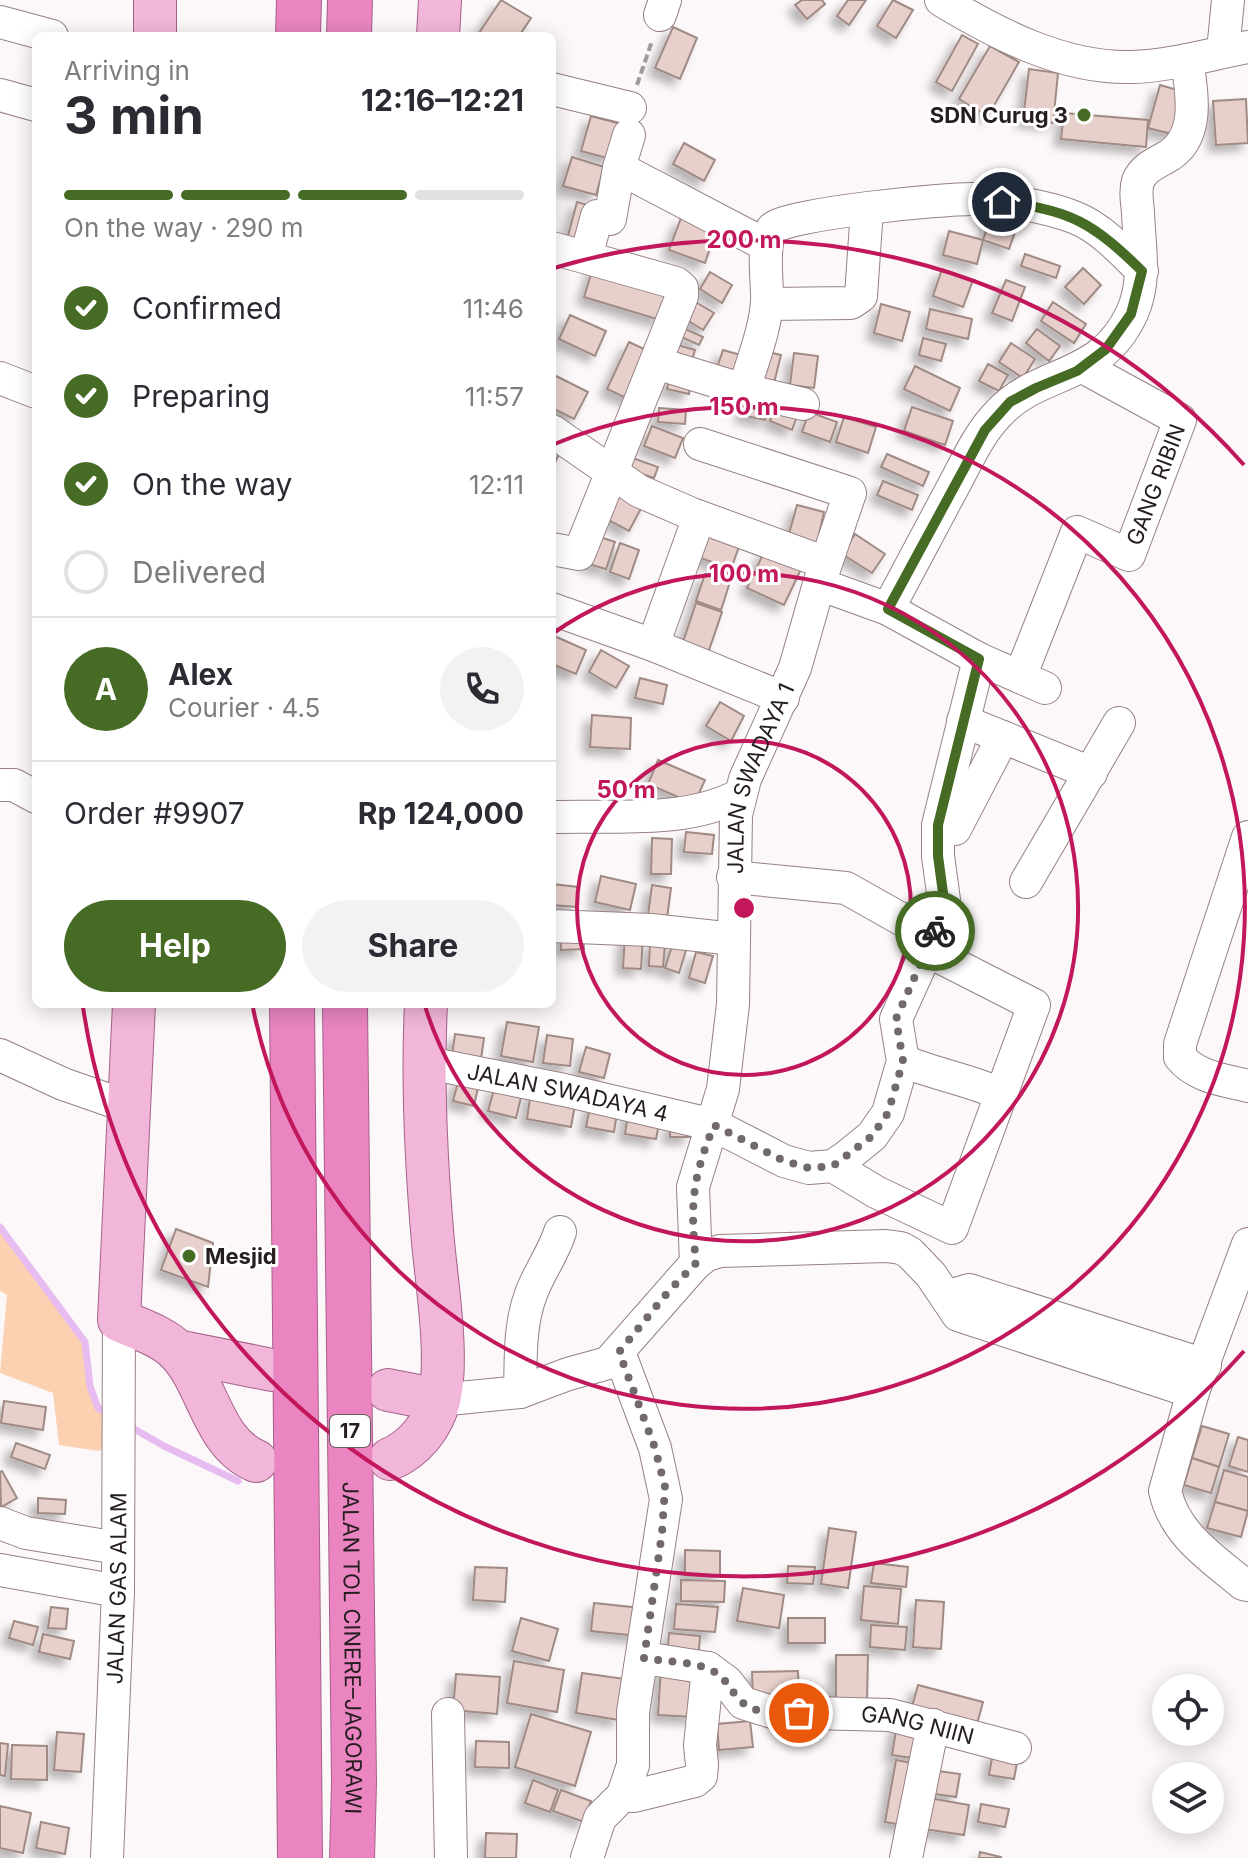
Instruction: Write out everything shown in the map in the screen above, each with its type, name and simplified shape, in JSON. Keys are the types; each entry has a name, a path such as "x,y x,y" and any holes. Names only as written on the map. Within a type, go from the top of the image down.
{"highway":[{"path":"298,32 299,0"},
{"path":"349,32 350,0"},
{"name":"17","path":"292,1008 300,1858"},
{"name":"JALAN TOL CINERE–JAGORAWI","path":"345,1008 354,1783 352,1858"}],"main road":[{"path":"155,0 155,32"},
{"path":"438,32 440,0"},
{"name":"JALAN GAS ALAM","path":"119,1320 134,1008"},
{"path":"390,1459 403,1453 421,1436 439,1400 441,1336 427,1172 423,1062 426,1008"},
{"path":"119,1320 177,1351 191,1369 224,1434 245,1456 256,1461"},
{"path":"177,1351 272,1370"},
{"path":"388,1390 439,1400"}],"street":[{"path":"941,0 995,31 1027,45 1076,60 1131,67 1187,60 1235,49 1228,0"},
{"path":"0,22 37,32"},
{"path":"888,609 972,452 996,415 1010,402 1083,367 1106,349 1131,314 1142,271 1137,203 1139,179 1147,168 1174,154 1183,145 1192,94 1187,60"},
{"path":"556,91 629,122 610,219 597,216 586,257"},
{"path":"0,95 32,104"},
{"path":"619,168 766,245"},
{"path":"744,390 767,304 766,245 772,229 782,221 971,199 1033,205 1078,218 1114,243 1142,271"},
{"path":"767,304 851,303 861,296 867,209"},
{"path":"556,249 676,283 682,288 682,296 613,475 579,554 556,550"},
{"path":"656,363 803,404"},
{"name":"GANG RIBIN","path":"979,659 1033,683 1077,532 1129,555 1180,420 1083,367"},
{"path":"0,378 32,390"},
{"path":"556,434 639,491 822,574 979,659 938,825 938,856 944,900 930,944 896,1019 903,1061 888,1113 872,1136 833,1166 876,1192 952,1228 1034,1005 930,944 846,888 733,877"},
{"name":"JALAN SWADAYA 1","path":"696,1263 693,1187 714,1125 730,1042 733,877 740,795 752,761 783,698 850,493 700,444"},
{"path":"653,645 699,517"},
{"path":"556,610 653,645 783,698"},
{"path":"963,721 1091,773"},
{"path":"1026,882 1119,723"},
{"path":"955,829 1003,737"},
{"path":"0,785 14,785 32,795"},
{"path":"556,817 670,815 705,810 740,795"},
{"path":"1248,837 1180,1044 1180,1057 1188,1067 1202,1074 1248,1086"},
{"path":"556,926 651,930 734,939"},
{"path":"0,1055 63,1084 129,1107"},
{"path":"903,1061 967,1080 1001,1094"},
{"name":"JALAN SWADAYA 4","path":"423,1062 564,1090 714,1125 784,1161 809,1168 833,1166"},
{"path":"520,1392 522,1331 526,1312 531,1292 560,1232"},
{"path":"1246,1579 1185,1536 1169,1508 1165,1491 1199,1378 1248,1244"},
{"path":"439,1400 520,1392 608,1363 668,1292 707,1255 720,1251 886,1246 910,1253 946,1297 969,1290 1199,1378"},
{"name":"JALAN GAS ALAM","path":"107,1858 118,1591 119,1320"},
{"path":"587,1858 600,1818 623,1795 633,1765 633,1712 644,1658 663,1522 662,1475 619,1352"},
{"path":"0,1523 26,1533 118,1548"},
{"path":"0,1570 118,1591"},
{"path":"623,1795 634,1796 695,1781 701,1776 700,1745 708,1668 644,1658"},
{"name":"GANG NIIN","path":"708,1668 727,1682 743,1703 761,1710 890,1715 1015,1748"},
{"path":"448,1714 451,1858"},
{"path":"906,1858 933,1725"}],"path":[{"path":"629,122 662,8"}],"shaded area":[{"path":"0,1228 85,1342 90,1386 98,1408 117,1439 99,1451 59,1445 53,1393 0,1373 7,1295 0,1291"}],"building":[{"path":"501,0 531,18 522,32 480,32"},
{"path":"802,0 822,0 825,4 807,19 795,5"},
{"path":"848,0 866,0 849,25 837,16"},
{"path":"893,0 913,10 896,38 877,26"},
{"path":"673,27 697,38 680,79 655,68"},
{"path":"962,35 978,44 952,91 936,82"},
{"path":"990,46 1019,62 988,116 959,99"},
{"path":"1029,69 1058,73 1053,123 1023,120"},
{"path":"1160,85 1188,93 1176,135 1148,128"},
{"path":"1246,99 1248,143 1216,145 1213,101"},
{"path":"1064,113 1148,120 1146,147 1061,139"},
{"path":"591,116 621,124 611,159 581,151"},
{"path":"684,143 715,160 704,181 673,164"},
{"path":"572,157 604,167 596,195 563,186"},
{"path":"577,202 595,207 585,248 566,243"},
{"path":"681,218 716,231 705,263 669,250"},
{"path":"989,223 1015,232 1009,249 983,240"},
{"path":"949,231 983,240 977,264 943,255"},
{"path":"1025,254 1060,266 1056,278 1021,266"},
{"path":"594,265 669,288 660,320 584,297"},
{"path":"1083,268 1101,285 1084,304 1065,287"},
{"path":"942,269 973,280 963,307 933,296"},
{"path":"710,272 732,285 722,303 700,289"},
{"path":"1006,280 1025,287 1012,321 992,313"},
{"path":"694,301 714,313 703,330 684,318"},
{"path":"1053,302 1086,324 1074,343 1041,321"},
{"path":"881,304 910,312 902,341 874,333"},
{"path":"930,309 972,319 968,339 926,329"},
{"path":"570,315 606,331 595,356 559,339"},
{"path":"681,327 703,337 699,345 677,335"},
{"path":"1037,329 1060,346 1049,361 1026,343"},
{"path":"923,338 946,344 941,361 919,355"},
{"path":"629,342 657,355 635,402 607,389"},
{"path":"1011,343 1035,359 1023,378 999,362"},
{"path":"674,344 695,350 690,367 669,361"},
{"path":"723,350 751,358 744,380 716,371"},
{"path":"764,351 781,355 773,387 756,383"},
{"path":"794,353 818,356 814,388 790,385"},
{"path":"988,364 1008,375 999,391 979,381"},
{"path":"915,366 960,388 950,411 904,389"},
{"path":"670,375 692,379 689,394 667,389"},
{"path":"556,376 588,392 574,419 556,410"},
{"path":"747,397 769,402 765,420 742,415"},
{"path":"777,402 799,411 792,430 770,421"},
{"path":"912,407 953,421 945,445 904,431"},
{"path":"659,408 686,410 685,424 658,422"},
{"path":"809,412 837,422 830,442 802,432"},
{"path":"844,417 876,427 868,453 836,442"},
{"path":"652,426 683,438 675,458 644,446"},
{"path":"556,441 563,444 556,461"},
{"path":"887,454 929,472 923,486 881,467"},
{"path":"627,456 658,467 654,478 623,468"},
{"path":"883,481 918,495 912,510 877,495"},
{"path":"615,485 645,501 629,531 599,515"},
{"path":"797,505 824,512 816,548 787,541"},
{"path":"708,529 741,541 731,569 698,557"},
{"path":"855,534 885,554 872,573 842,554"},
{"path":"594,535 615,542 606,569 585,563"},
{"path":"620,543 639,550 629,579 610,572"},
{"path":"766,548 803,565 784,605 747,588"},
{"path":"705,574 730,582 721,610 696,601"},
{"path":"696,603 722,612 707,656 681,648"},
{"path":"556,637 586,650 576,674 556,666"},
{"path":"601,650 629,666 616,688 589,672"},
{"path":"640,678 667,685 663,704 635,698"},
{"path":"720,702 744,716 731,741 706,726"},
{"path":"592,715 631,718 630,749 590,747"},
{"path":"658,760 705,780 694,804 648,784"},
{"path":"686,832 714,835 712,854 684,852"},
{"path":"652,838 672,839 671,874 651,874"},
{"path":"601,876 636,884 630,910 595,902"},
{"path":"556,884 578,887 576,907 556,905"},
{"path":"652,885 671,888 667,918 648,915"},
{"path":"560,934 583,934 584,949 561,950"},
{"path":"625,935 643,936 641,969 623,968"},
{"path":"674,940 688,944 679,973 665,968"},
{"path":"650,942 665,944 663,967 649,966"},
{"path":"696,952 713,956 705,983 689,978"},
{"path":"507,1022 539,1027 533,1062 501,1056"},
{"path":"455,1034 484,1038 481,1059 452,1055"},
{"path":"547,1035 573,1039 570,1066 543,1063"},
{"path":"586,1047 610,1054 604,1078 579,1072"},
{"path":"459,1078 479,1083 474,1106 453,1101"},
{"path":"495,1086 522,1093 516,1118 488,1111"},
{"path":"531,1091 576,1099 571,1127 527,1119"},
{"path":"591,1102 618,1107 614,1132 586,1127"},
{"path":"629,1109 661,1114 656,1139 625,1134"},
{"path":"670,1124 690,1124 690,1137 670,1137"},
{"name":"Mesjid","path":"176,1229 213,1243 208,1287 161,1270"},
{"path":"4,1401 46,1407 43,1430 1,1423"},
{"path":"1202,1426 1229,1434 1219,1467 1192,1458"},
{"path":"1238,1437 1248,1440 1248,1472 1229,1466"},
{"path":"16,1443 50,1455 45,1469 11,1457"},
{"path":"1192,1458 1219,1467 1211,1493 1184,1485"},
{"path":"1224,1470 1248,1477 1248,1511 1215,1502"},
{"path":"0,1472 17,1498 1,1507"},
{"path":"38,1498 66,1500 65,1514 38,1513"},
{"path":"1215,1502 1248,1511 1241,1537 1207,1528"},
{"path":"829,1528 856,1532 848,1588 821,1584"},
{"path":"685,1550 720,1551 720,1575 685,1575"},
{"path":"874,1563 908,1567 906,1587 871,1583"},
{"path":"788,1566 815,1567 813,1584 787,1583"},
{"path":"475,1567 507,1568 505,1602 473,1600"},
{"path":"681,1580 725,1581 724,1602 681,1601"},
{"path":"864,1586 901,1589 898,1624 861,1620"},
{"path":"743,1588 784,1595 779,1628 737,1621"},
{"path":"916,1600 944,1602 941,1649 913,1647"},
{"path":"594,1603 641,1608 638,1636 591,1631"},
{"path":"676,1604 718,1607 715,1632 674,1629"},
{"path":"51,1607 68,1609 66,1629 48,1628"},
{"path":"521,1618 558,1629 549,1661 512,1651"},
{"path":"788,1618 825,1618 825,1643 788,1643"},
{"path":"14,1621 38,1627 33,1645 9,1638"},
{"path":"871,1625 907,1627 905,1650 870,1647"},
{"path":"669,1633 700,1636 698,1663 667,1660"},
{"path":"43,1634 74,1641 70,1659 39,1652"},
{"path":"836,1655 868,1655 867,1700 836,1700"},
{"path":"514,1661 564,1670 557,1712 507,1703"},
{"path":"661,1668 698,1671 695,1717 658,1715"},
{"path":"798,1671 799,1698 753,1699 752,1672"},
{"path":"582,1673 625,1679 619,1720 576,1713"},
{"path":"456,1674 500,1677 497,1714 453,1710"},
{"path":"918,1685 983,1702 975,1731 910,1714"},
{"path":"531,1714 591,1732 575,1786 515,1767"},
{"path":"750,1721 753,1747 719,1750 717,1724"},
{"path":"897,1724 930,1730 925,1760 892,1755"},
{"path":"57,1732 84,1734 81,1772 54,1770"},
{"path":"476,1741 509,1742 509,1768 475,1767"},
{"path":"0,1743 8,1744 5,1776 0,1775"},
{"path":"12,1745 47,1746 47,1780 11,1779"},
{"path":"993,1752 1018,1757 1014,1779 989,1775"},
{"path":"896,1760 923,1765 913,1827 885,1822"},
{"path":"931,1770 960,1774 956,1797 928,1793"},
{"path":"533,1780 558,1790 550,1812 525,1803"},
{"path":"561,1790 591,1801 584,1822 553,1811"},
{"path":"929,1798 969,1805 964,1835 924,1829"},
{"path":"981,1804 1009,1809 1005,1827 978,1822"},
{"path":"0,1806 31,1813 23,1853 0,1848"},
{"path":"41,1822 69,1828 65,1854 36,1848"},
{"path":"486,1833 517,1834 516,1858 485,1858"},
{"path":"980,1852 1001,1857 1001,1858 979,1858"}],"waterway":[{"path":"0,1227 85,1342 90,1386 98,1408 108,1413"},
{"path":"129,1426 238,1481"}],"way so far":[{"path":"799,1713 751,1707 743,1703 727,1682 708,1668 644,1658 666,1499 660,1463 619,1352 696,1263 693,1187 714,1125 784,1161 809,1168 833,1166 872,1136 888,1113 903,1061 896,1019 935,931"}],"place":[{"name":"SDN Curug 3","path":"1084,115"},
{"name":"Mesjid","path":"189,1256"}],"route":[{"path":"935,931 944,900 938,856 938,825 979,659 888,609 996,415 1010,402 1077,371 1106,349 1131,314 1142,271 1114,243 1078,218 1033,205 1002,202"}]}
